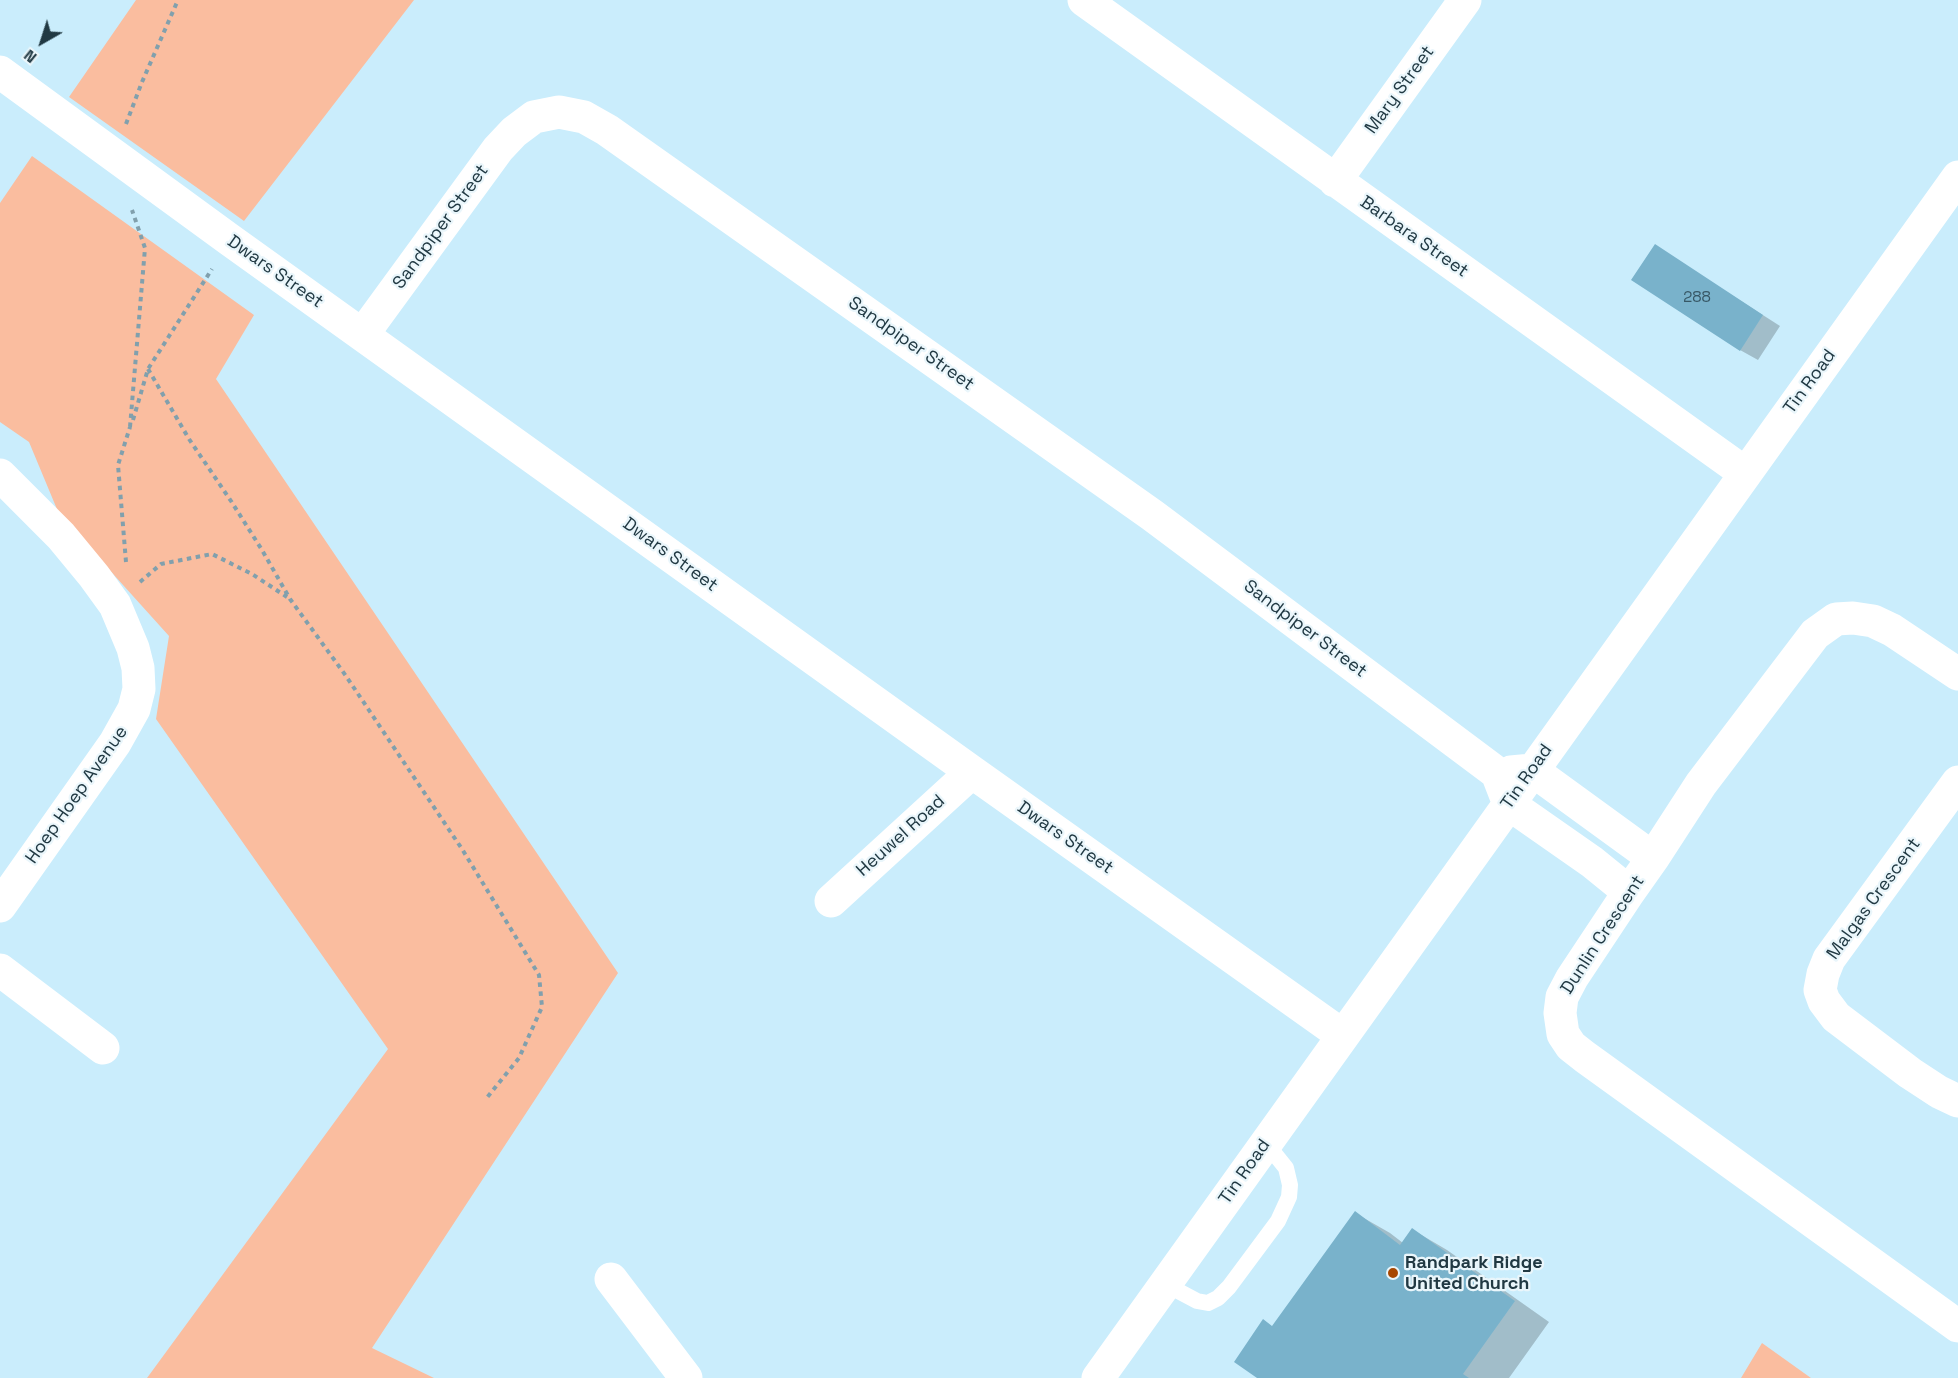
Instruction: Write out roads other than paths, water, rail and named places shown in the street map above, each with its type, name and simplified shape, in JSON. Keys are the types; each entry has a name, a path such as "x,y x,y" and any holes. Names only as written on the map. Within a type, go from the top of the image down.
{"street":[{"name":"Barbara Street","path":"1084,0 1745,472"},
{"name":"Mary Street","path":"1335,181 1465,0"},
{"name":"Dwars Street","path":"0,72 230,240 1342,1035"},
{"name":"Sandpiper Street","path":"363,334 498,149 514,132 534,117 559,112 584,117 608,130 1152,515 1497,772"},
{"name":"Tin Road","path":"1098,1378 1958,177"},
{"name":"Hoep Hoep Avenue","path":"0,475 61,536 115,605 133,648 138,668 139,689 134,710 115,743 0,906"},
{"name":"Dunlin Crescent","path":"1958,674 1892,630 1873,621 1853,618 1836,619 1825,625 1815,634 1701,784 1572,978 1562,997 1560,1013 1563,1034 1571,1046 1958,1326"},
{"path":"1629,892 1592,862 1509,804 1497,772 1532,770 1653,858"},
{"name":"Heuwel Road","path":"831,901 972,772"},
{"name":"Malgas Crescent","path":"1958,782 1829,959 1822,974 1820,990 1824,1001 1836,1017 1910,1073 1958,1101"},
{"path":"0,970 103,1048"},
{"path":"611,1279 686,1378"}],"lane":[{"path":"1165,1284 1197,1301 1208,1303 1218,1298 1229,1287 1278,1221 1289,1197 1290,1185 1286,1168 1266,1143"}],"place":[{"name":"Randpark Ridge United Church","path":"1393,1273"}]}
